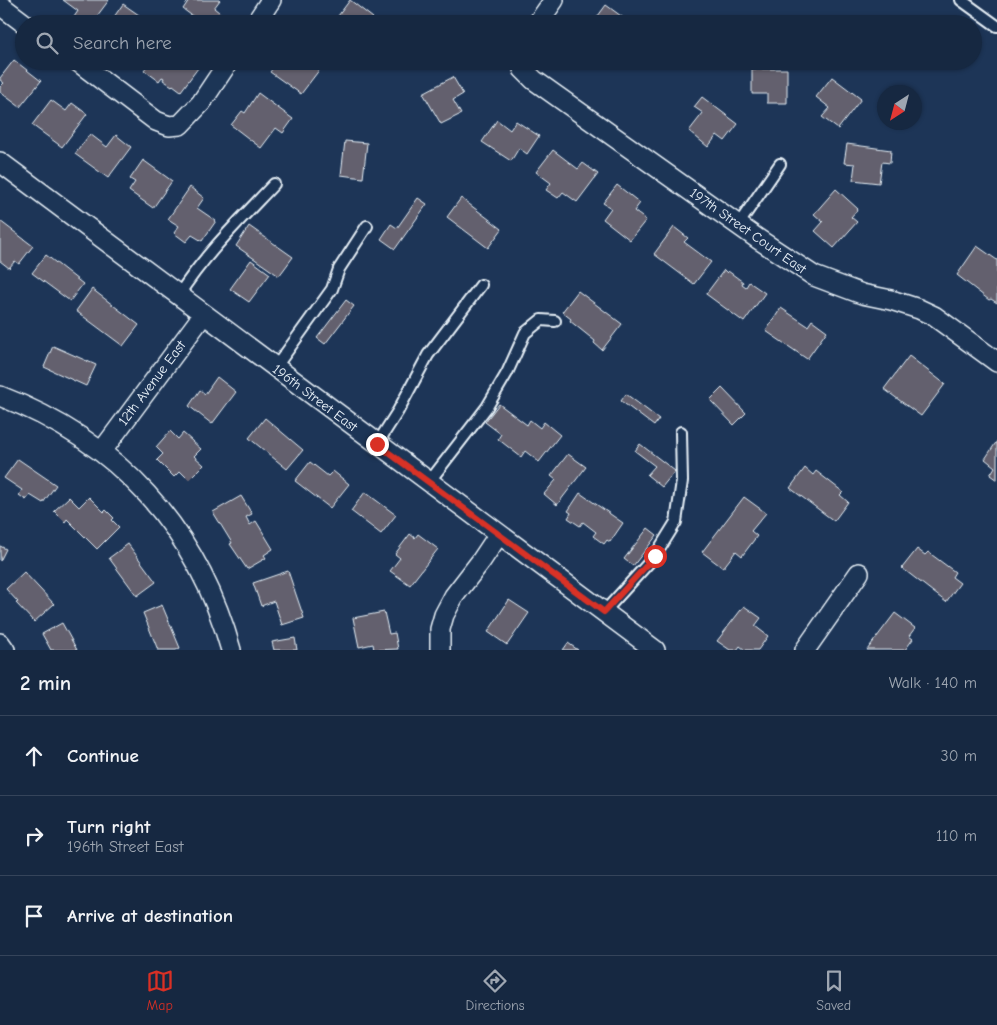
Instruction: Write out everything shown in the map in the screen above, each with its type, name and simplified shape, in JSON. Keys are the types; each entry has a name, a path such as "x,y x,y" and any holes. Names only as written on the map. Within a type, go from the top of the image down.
{"street":[{"path":"261,15 271,0"},
{"path":"543,15 554,0"},
{"path":"89,70 156,121 169,126 180,125 201,103 224,70"},
{"name":"197th Street Court East","path":"523,70 534,80 738,225 814,276 862,294 891,300 934,316 997,362"},
{"name":"196th Street East","path":"0,162 655,650"},
{"name":"12th Avenue East","path":"102,451 203,315"},
{"path":"0,396 26,406 65,426 102,451 133,479 156,504 186,545 207,582 223,621 231,650"},
{"path":"440,650 440,629 444,615 454,596 499,534"},
{"path":"805,650 859,573"},
{"path":"0,643 6,650"}],"lane":[{"path":"961,0 982,15"},
{"path":"982,15 997,26"},
{"path":"738,225 780,164"},
{"path":"178,296 190,277 227,232 274,184"},
{"path":"275,368 332,290 339,269 367,226"},
{"path":"377,444 398,411 428,355 481,285"},
{"path":"429,482 487,407 507,373 525,333 541,320 555,320"},
{"path":"604,612 655,556 676,522 682,481 681,432"}],"building":[{"path":"63,0 109,0 98,15 75,15 78,11"},
{"path":"189,0 220,0 214,8 223,15 191,15 183,9"},
{"path":"350,0 369,15 339,15"},
{"path":"123,4 139,15 115,15"},
{"path":"606,5 620,15 599,15"},
{"path":"14,60 15,70 27,70 41,81 20,107 0,92 0,87 4,83 0,78"},
{"path":"144,70 197,70 181,91 163,80 164,78 162,77 159,81"},
{"path":"271,70 319,70 301,94 270,72"},
{"path":"752,70 787,70 787,103 767,103 767,94 752,94"},
{"path":"453,77 463,94 453,100 461,114 441,124 423,93"},
{"path":"832,77 861,99 838,129 822,117 830,108 816,97"},
{"path":"258,93 293,119 283,133 276,128 261,148 231,125 242,111 245,113"},
{"path":"702,97 738,124 725,141 717,135 708,147 689,131 703,113 694,107"},
{"path":"51,100 66,111 72,103 87,114 62,147 32,125"},
{"path":"497,120 510,130 516,121 539,136 527,154 519,148 511,161 482,142"},
{"path":"90,134 107,147 116,135 131,147 108,178 75,154"},
{"path":"345,141 367,143 363,178 341,175"},
{"path":"847,144 891,150 890,163 882,162 879,183 853,180 855,164 844,163"},
{"path":"553,150 578,169 583,163 598,174 577,202 563,192 558,198 546,190 551,183 536,172"},
{"path":"143,160 172,181 153,208 129,191 135,182 130,179"},
{"path":"617,185 640,203 634,211 646,220 630,240 603,219 611,208 603,203"},
{"path":"190,187 204,198 197,208 216,221 202,241 192,235 186,242 174,233 179,226 168,219"},
{"path":"836,189 858,209 851,217 857,222 834,248 815,231 823,222 814,214"},
{"path":"418,198 427,204 395,249 381,239 391,224 397,228"},
{"path":"461,198 502,229 488,248 447,217"},
{"path":"0,221 33,246 19,264 15,261 9,268 0,261"},
{"path":"249,226 293,257 279,276 236,246"},
{"path":"674,227 688,238 684,242 711,262 694,284 654,254"},
{"path":"977,246 997,260 997,303 991,299 989,300 957,275"},
{"path":"46,255 83,284 70,301 32,273"},
{"path":"251,260 270,274 249,302 230,289"},
{"path":"724,270 743,282 742,284 746,287 749,282 765,293 744,322 706,294"},
{"path":"92,289 139,325 123,346 76,311"},
{"path":"578,291 622,324 602,350 594,343 595,341 562,312"},
{"path":"346,300 354,306 325,344 317,338"},
{"path":"781,308 808,326 812,320 827,331 807,359 766,331"},
{"path":"53,346 96,365 86,386 44,367"},
{"path":"909,356 945,384 921,416 884,389"},
{"path":"217,377 236,392 212,424 189,406 200,390 205,394"},
{"path":"722,388 746,413 734,425 710,400"},
{"path":"626,394 659,419 654,426 621,401"},
{"path":"499,404 527,425 530,420 540,428 544,422 560,435 539,462 525,451 521,457 498,439 501,434 485,422"},
{"path":"265,418 303,450 287,469 249,438"},
{"path":"170,431 178,439 183,433 201,449 194,456 204,465 189,480 180,471 174,477 157,460 163,454 156,447"},
{"path":"997,441 997,480 990,475 995,467 985,459"},
{"path":"640,444 675,471 662,487 647,475 655,466 635,451"},
{"path":"568,454 586,467 557,505 544,494 556,480 551,476"},
{"path":"18,459 56,485 43,503 30,495 26,500 19,495 22,490 4,478"},
{"path":"310,462 328,476 333,471 349,484 330,508 295,481"},
{"path":"805,468 813,475 816,471 843,492 840,495 848,502 834,521 790,488"},
{"path":"365,492 396,515 381,534 351,511"},
{"path":"580,493 623,523 610,542 607,540 604,544 593,536 596,532 583,522 580,526 568,518 571,513 568,511"},
{"path":"241,496 252,514 246,517 250,525 256,521 273,549 264,555 266,558 247,569 230,544 232,543 213,512"},
{"path":"69,497 79,507 89,497 104,512 106,510 114,518 112,520 119,527 97,549 67,519 65,522 54,511"},
{"path":"744,497 766,513 751,531 757,536 742,556 736,551 723,568 702,552"},
{"path":"648,528 657,535 633,566 624,559"},
{"path":"410,534 415,538 418,534 438,549 410,585 390,571 400,558 395,554"},
{"path":"128,544 156,582 137,596 109,558"},
{"path":"0,546 6,549 0,561"},
{"path":"917,549 925,555 928,552 955,572 952,577 960,583 946,602 902,568"},
{"path":"288,571 304,618 282,625 274,601 261,606 253,583"},
{"path":"24,572 54,604 34,622 6,589"},
{"path":"509,600 529,613 507,645 488,632"},
{"path":"162,605 180,648 176,650 158,650 143,613"},
{"path":"744,606 761,618 755,626 768,636 758,650 745,650 740,646 737,650 730,650 717,641"},
{"path":"384,612 389,634 395,633 398,649 374,650 373,644 359,647 353,618"},
{"path":"895,613 915,628 909,636 913,639 905,650 867,650"},
{"path":"62,623 77,650 51,650 42,634"},
{"path":"295,638 297,650 274,650 272,642"},
{"path":"568,643 578,650 563,650"}],"route":[{"path":"377,444 604,612 655,556"}]}
